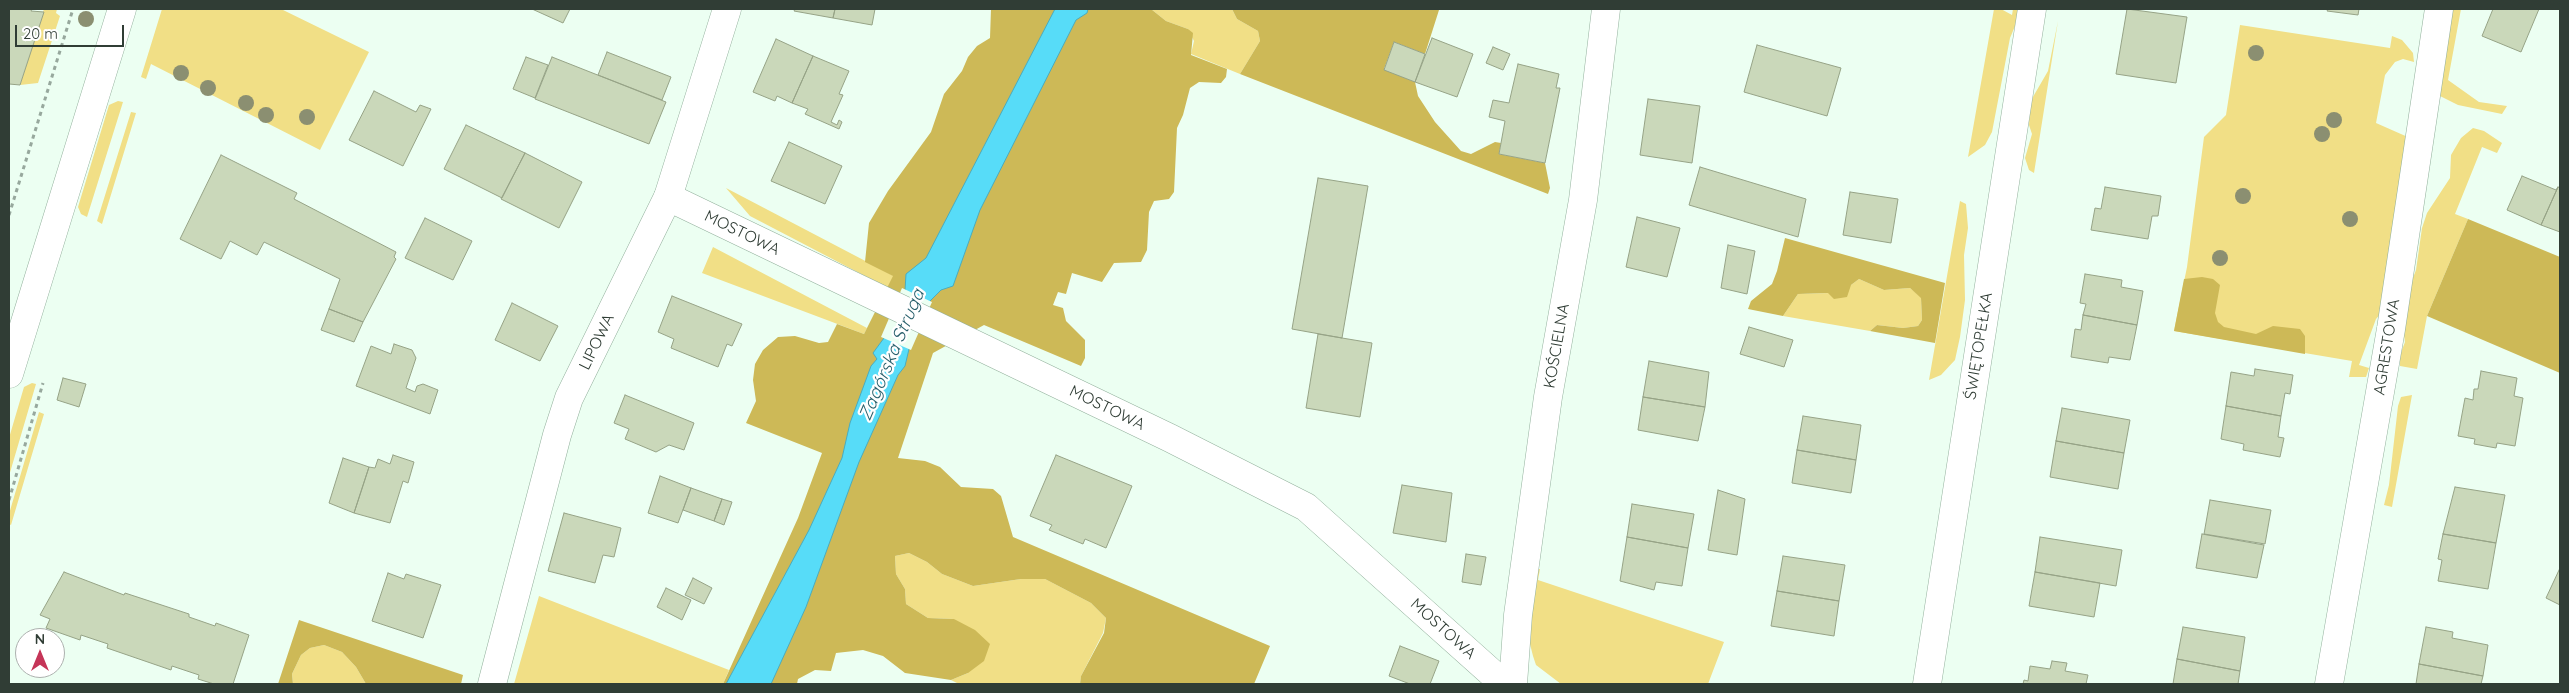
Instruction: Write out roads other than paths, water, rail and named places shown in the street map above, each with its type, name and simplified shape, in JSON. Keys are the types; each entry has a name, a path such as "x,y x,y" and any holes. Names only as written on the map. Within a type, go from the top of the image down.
{"street":[{"path":"9,374 122,9"},
{"name":"LIPOWA","path":"492,684 557,435 570,398 668,197 727,9"},
{"name":"KOŚCIELNA","path":"1513,684 1518,615 1548,397 1583,200 1606,9"},
{"name":"ŚWIĘTOPEŁKA","path":"1927,684 2032,9"},
{"name":"AGRESTOWA","path":"2329,684 2391,329 2439,9"},
{"name":"MOSTOWA","path":"668,197 1306,506 1504,684"}],"water":[{"name":"Zagórska Struga","path":"1055,9 1088,9 1087,13 1076,20 980,210 953,286 941,290 930,301 909,349 905,366 898,375 859,462 806,607 771,684 726,684 809,530 842,458 850,423 871,366 877,359 873,353 884,338 905,290 906,274 926,258"}]}
